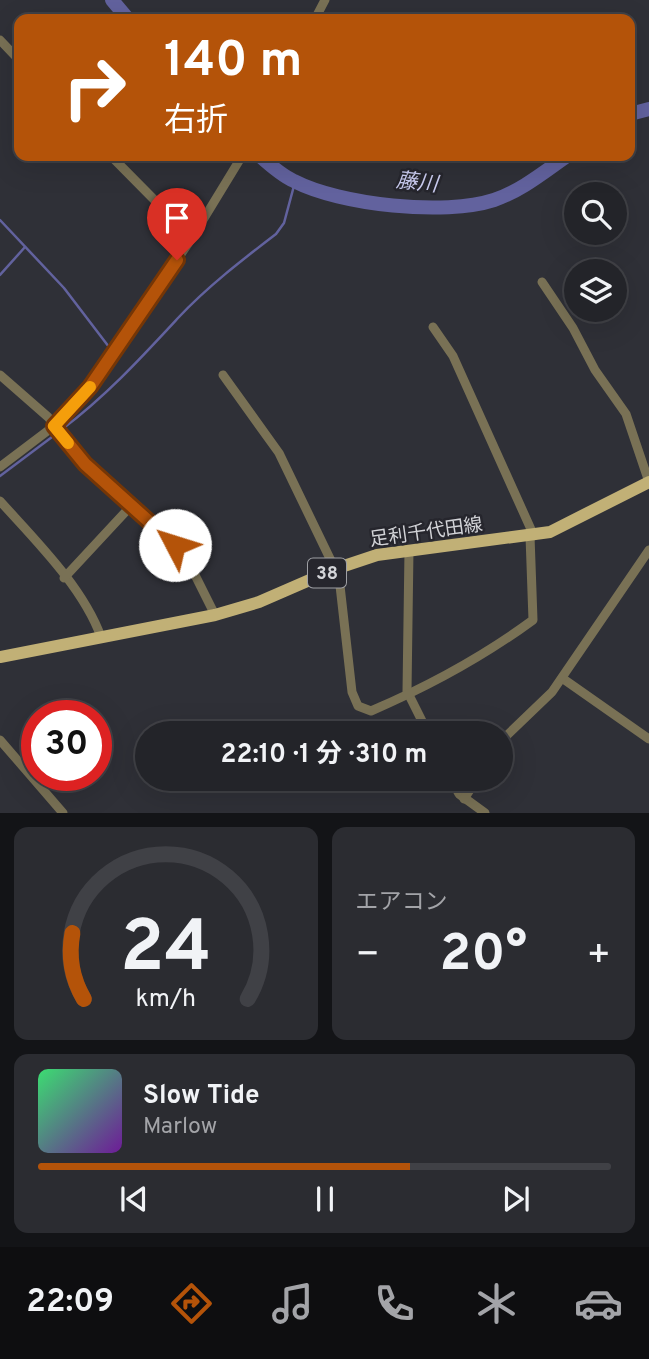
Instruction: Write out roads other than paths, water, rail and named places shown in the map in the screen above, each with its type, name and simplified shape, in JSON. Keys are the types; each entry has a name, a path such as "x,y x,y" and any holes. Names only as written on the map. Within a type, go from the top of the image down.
{"main road":[{"name":"足利千代田線","path":"0,657 215,615 259,602 336,569 377,555 532,536 564,527 649,482"}],"street":[{"path":"0,40 14,55"},
{"path":"116,161 192,238"},
{"path":"0,467 54,426 90,387 192,238 239,161"},
{"path":"542,282 573,328 595,370 626,414 649,482"},
{"path":"223,375 279,453 336,569 352,692 358,706 371,711 409,695 511,636 533,620 532,536 453,356 433,327"},
{"path":"0,375 48,417 85,464 175,545 192,569 215,615"},
{"path":"0,501 43,549 92,613 101,637"},
{"path":"64,579 130,507"},
{"path":"513,730 552,692 649,550"},
{"path":"409,551 409,695 422,721"},
{"path":"562,678 649,738"},
{"path":"0,740 63,813"},
{"path":"459,791 464,799 485,813"},
{"path":"464,799 469,791"}],"waterway":[{"name":"藤川","path":"112,0 124,14"},
{"name":"藤川","path":"635,113 649,109"},
{"name":"藤川","path":"266,161 285,176 314,189 365,202 421,207 473,205 494,200 523,186 560,161"},
{"path":"61,430 122,377 201,295 276,234 284,223 295,182"},
{"path":"0,220 64,288 109,347"},
{"path":"0,275 25,247"},
{"path":"0,476 56,434"}]}
